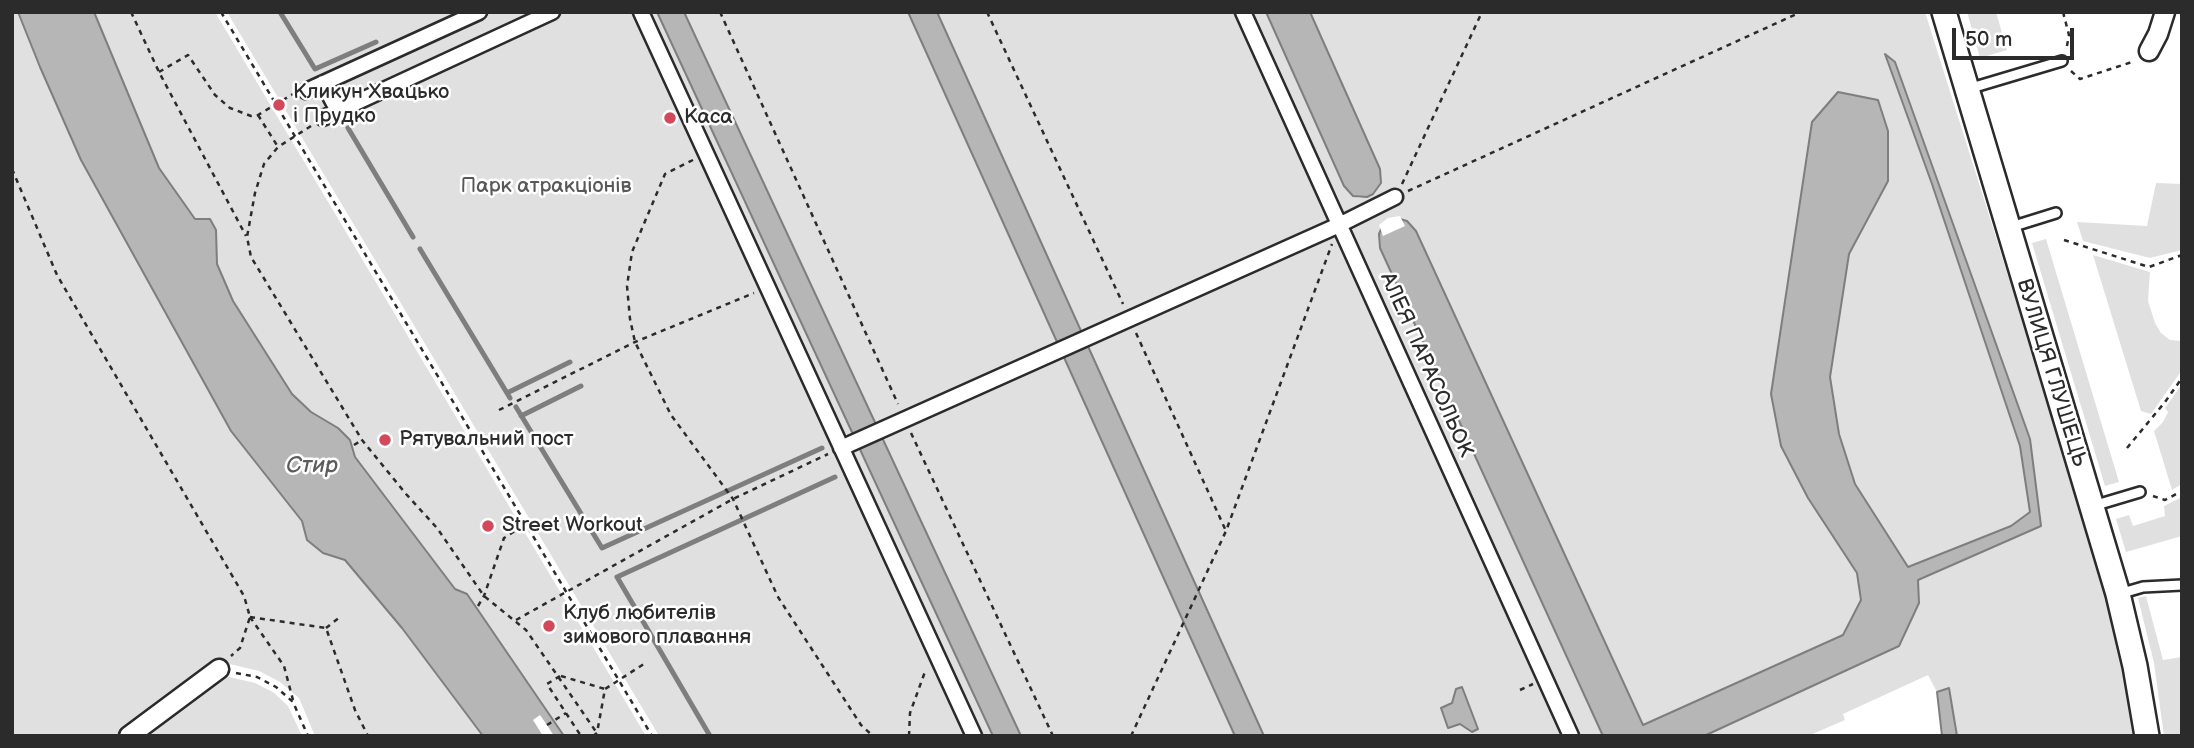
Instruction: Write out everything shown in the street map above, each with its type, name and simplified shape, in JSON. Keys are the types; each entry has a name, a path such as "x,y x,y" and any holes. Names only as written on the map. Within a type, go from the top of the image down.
{"street":[{"path":"299,93 479,12"},
{"path":"317,122 552,12"},
{"path":"641,12 974,736"},
{"name":"АЛЕЯ ПАРАСОЛЬОК","path":"1242,12 1571,736"},
{"name":"ВУЛИЦЯ ГЛУШЕЦЬ","path":"1944,12 2118,594 2135,666 2147,736"},
{"path":"2149,51 2165,12"},
{"path":"323,83 338,111"},
{"path":"841,448 1339,225 1395,197"},
{"path":"129,736 219,669"}],"lane":[{"path":"1966,90 2062,61"},
{"path":"2008,228 2056,213"},
{"path":"2091,507 2140,492"},
{"path":"2118,594 2143,587 2182,585"}],"path":[{"path":"131,12 159,72 247,237 251,257 362,440 438,528 484,596 526,630 598,734"},
{"path":"221,12 652,736"},
{"path":"720,12 1053,736"},
{"path":"987,12 1226,531"},
{"path":"1395,197 1482,12"},
{"path":"1395,197 1801,12"},
{"path":"2063,12 2069,35 2062,61 2080,79 2137,60 2149,51"},
{"path":"159,72 188,55 215,95 230,108 251,116 258,115 299,93"},
{"path":"258,115 278,147"},
{"path":"247,237 255,193 264,164 278,147 317,122"},
{"path":"706,154 665,174 632,252 627,286 635,342 671,415 733,499 778,597 862,725 873,736"},
{"path":"12,169 57,275 244,596 250,617 284,666 293,702 308,736"},
{"path":"1131,736 1226,531 1339,225"},
{"path":"2064,240 2149,267 2182,256"},
{"path":"499,410 635,342 767,288"},
{"path":"2127,448 2182,378"},
{"path":"354,445 362,440"},
{"path":"515,621 733,499 841,448"},
{"path":"2140,492 2165,500 2182,491"},
{"path":"478,607 504,538 526,524"},
{"path":"250,617 326,628 340,617"},
{"path":"219,669 240,648 250,617"},
{"path":"326,628 355,710 368,736"},
{"path":"909,736 910,713 934,650"},
{"path":"598,734 605,689 647,662"},
{"path":"219,669 257,677 276,687 293,702"},
{"path":"581,736 547,684 560,676 605,689"},
{"path":"547,725 566,713"},
{"path":"593,736 598,734"}],"green space":[{"path":"12,12 18,12 40,67 231,431 302,522 307,540 323,553 345,560 402,628 483,736 315,736 299,698 280,682 259,671 221,662 212,665 115,736 12,736"},
{"path":"94,12 215,12 646,736 564,736 467,594 455,589 355,457 350,439 338,428 311,412 292,394 233,301 217,264 216,230 196,219 159,168"},
{"name":"Парк атракціонів","path":"227,12 657,12 993,736 659,736"},
{"path":"684,12 908,12 1235,736 1021,736"},
{"path":"937,12 1266,12 1344,186 1353,196 1360,198 1373,194 1381,183 1380,169 1310,12 1925,12 2108,593 2139,736 1957,736 1949,688 1937,692 1928,675 1843,714 1845,720 1808,736 1704,736 1899,646 1919,603 1917,580 2041,526 2030,439 1895,62 1885,55 1932,184 2020,446 2030,512 2011,526 1908,567 1855,484 1839,434 1830,377 1849,254 1888,181 1888,131 1878,100 1838,92 1808,498 1857,573 1861,600 1843,635 1643,725 1416,231 1380,248 1603,736 1264,736"},
{"path":"1967,12 1996,12 2007,50 1980,58"},
{"path":"2156,183 2182,184 2182,250 2150,258 2083,241 2077,222 2147,226"},
{"path":"2046,239 2119,482 2105,486 2032,243"},
{"path":"2093,255 2150,272 2148,301 2155,323 2161,333 2170,340 2182,341 2182,370 2151,414 2141,411"},
{"path":"2182,384 2182,484 2172,490 2154,431 2163,422 2168,412 2165,408"},
{"path":"2182,497 2182,536 2126,552 2116,519 2129,515 2133,526 2165,516 2164,506"},
{"path":"2146,596 2163,660 2182,657 2182,736 2164,736 2154,663 2138,598"},
{"path":"221,675 255,683 273,692 288,706 302,736 139,736"}],"water":[{"name":"Стир","path":"18,12 94,12 159,168 195,219 210,219 216,230 217,264 233,301 292,394 311,412 338,428 350,440 355,457 455,589 467,594 564,736 483,736 402,628 345,560 323,553 307,540 302,521 231,431 81,160"},
{"path":"657,12 684,12 1021,736 993,736"},
{"path":"908,12 937,12 1264,736 1235,736"},
{"path":"1266,12 1310,12 1380,169 1381,183 1373,194 1367,197 1353,196 1344,186"},
{"path":"1885,54 1895,62 2030,439 2041,526 1918,580 1919,603 1899,646 1704,736 1603,736 1380,248 1379,234 1382,227 1400,219 1407,221 1416,231 1643,725 1843,635 1861,600 1857,573 1808,498 1781,446 1771,394 1812,122 1838,92 1878,100 1888,131 1888,181 1849,254 1830,377 1839,434 1855,484 1908,567 2011,526 2030,512 2020,446 1932,184"},
{"path":"1462,687 1478,729 1472,732 1460,724 1448,728 1441,708 1452,703 1456,689"},
{"path":"1949,688 1957,736 1942,736 1937,692"}],"pier":[{"path":"1400,216 1405,226 1383,236 1379,225 1388,218"},
{"path":"540,715 554,736 543,736 533,720"}],"waterway":[{"path":"280,12 315,69 376,42"},
{"path":"348,128 413,237"},
{"path":"420,249 510,398"},
{"path":"507,393 570,362"},
{"path":"521,416 581,386"},
{"path":"516,407 602,548 822,448"},
{"path":"710,736 617,577 835,477"}],"place":[{"name":"Кликун Хвацько і Прудко","path":"279,105"},
{"name":"Каса","path":"670,118"},
{"name":"Рятувальний пост","path":"385,440"},
{"name":"Street Workout","path":"488,526"},
{"name":"Клуб любителів зимового плавання","path":"549,626"}]}
